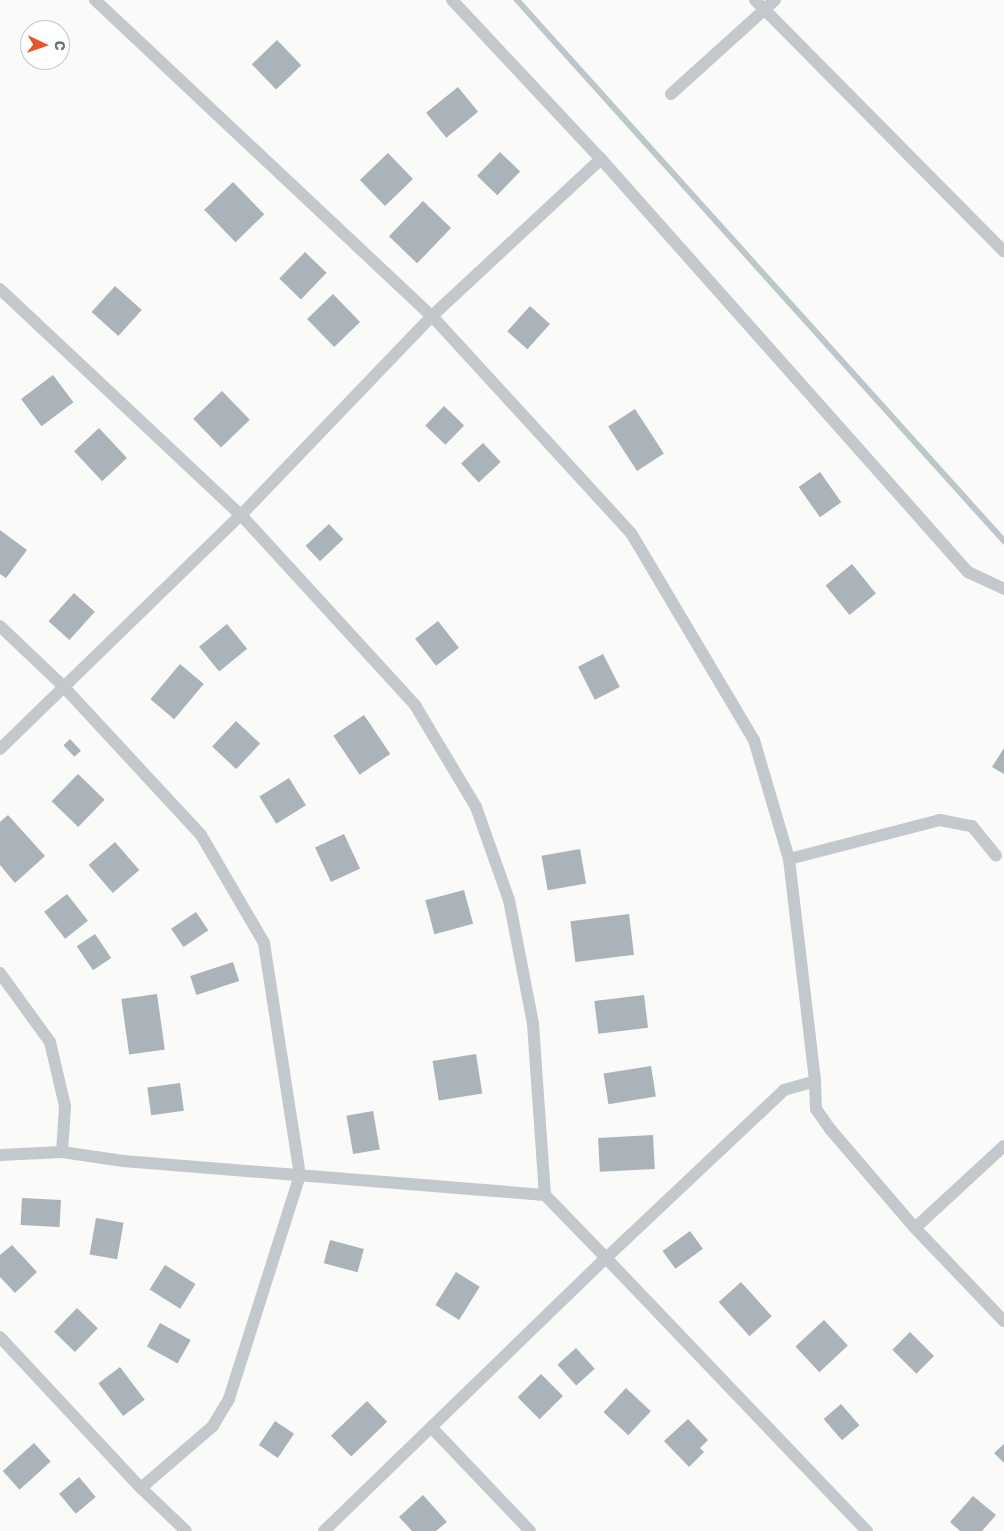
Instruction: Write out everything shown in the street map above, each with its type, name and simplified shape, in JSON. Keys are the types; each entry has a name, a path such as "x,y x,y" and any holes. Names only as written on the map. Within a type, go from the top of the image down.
{"lane":[{"path":"95,0 432,316 630,533 754,740 789,859 815,1081 816,1109 830,1129 915,1228 1004,1321"},
{"path":"452,0 600,159 968,572 1004,589"},
{"path":"755,0 1004,252"},
{"path":"671,94 775,0"},
{"path":"0,749 240,515 432,316 600,159"},
{"path":"0,288 240,515 415,705 476,807 509,900 533,1024 545,1195 867,1531"},
{"path":"0,626 64,686 201,835 264,943 300,1175 229,1399 213,1426 141,1488"},
{"path":"789,859 940,820 972,826 996,856"},
{"path":"0,973 50,1042 65,1106 62,1152"},
{"path":"324,1531 606,1258 784,1090 815,1081"},
{"path":"915,1228 1004,1146"},
{"path":"0,1155 62,1152 123,1161 545,1195"},
{"path":"0,1338 141,1488 186,1531"},
{"path":"432,1428 530,1531"}],"building":[{"path":"277,40 301,65 276,89 252,64"},
{"path":"458,87 478,112 446,138 426,113"},
{"path":"500,152 520,171 497,195 477,176"},
{"path":"388,153 413,179 385,206 360,180"},
{"path":"233,182 264,214 235,242 204,210"},
{"path":"423,201 451,228 417,263 389,236"},
{"path":"305,252 327,273 301,299 279,279"},
{"path":"115,286 142,310 118,336 92,312"},
{"path":"333,294 360,322 334,347 307,319"},
{"path":"530,306 550,324 527,349 507,331"},
{"path":"53,375 73,402 42,426 21,399"},
{"path":"222,391 250,420 221,448 193,419"},
{"path":"444,406 464,425 445,445 425,425"},
{"path":"635,409 664,453 637,471 608,426"},
{"path":"99,428 127,458 102,481 74,451"},
{"path":"483,443 501,462 479,482 461,463"},
{"path":"820,472 841,502 820,517 799,487"},
{"path":"329,524 343,539 320,561 306,546"},
{"path":"0,530 27,550 6,578 0,574"},
{"path":"852,564 876,594 849,615 826,585"},
{"path":"74,593 95,612 69,640 49,621"},
{"path":"438,621 459,648 436,666 415,639"},
{"path":"227,624 247,649 219,672 199,647"},
{"path":"603,654 620,687 595,700 578,667"},
{"path":"180,664 204,684 174,719 150,699"},
{"path":"364,715 390,754 360,775 333,736"},
{"path":"236,721 260,744 236,769 212,747"},
{"path":"70,739 81,751 74,757 63,745"},
{"path":"1004,748 1004,774 992,767"},
{"path":"78,774 105,800 78,827 52,801"},
{"path":"289,778 306,805 276,824 259,797"},
{"path":"8,815 45,856 15,883 0,865 0,822"},
{"path":"344,834 360,868 331,882 315,848"},
{"path":"115,842 139,870 113,893 89,865"},
{"path":"580,849 586,883 548,890 542,856"},
{"path":"464,890 473,924 434,934 425,900"},
{"path":"67,894 88,921 65,939 44,912"},
{"path":"196,912 208,930 183,947 171,929"},
{"path":"629,914 634,955 575,962 570,921"},
{"path":"95,934 111,958 93,970 77,946"},
{"path":"233,962 239,981 196,995 190,976"},
{"path":"157,994 165,1049 129,1054 121,999"},
{"path":"644,995 648,1028 598,1034 594,1001"},
{"path":"476,1054 482,1094 439,1100 433,1061"},
{"path":"651,1066 656,1097 608,1104 604,1074"},
{"path":"180,1083 184,1111 151,1115 147,1088"},
{"path":"373,1111 380,1149 353,1154 346,1116"},
{"path":"653,1135 655,1169 600,1172 598,1138"},
{"path":"22,1198 61,1200 60,1227 21,1225"},
{"path":"96,1218 124,1223 117,1259 90,1254"},
{"path":"690,1231 703,1249 675,1269 662,1251"},
{"path":"330,1240 364,1249 358,1272 324,1263"},
{"path":"12,1245 37,1272 15,1293 0,1277 0,1255"},
{"path":"165,1265 196,1284 180,1309 150,1290"},
{"path":"456,1272 480,1287 459,1320 435,1305"},
{"path":"741,1282 772,1316 749,1336 719,1302"},
{"path":"77,1308 98,1328 75,1352 54,1332"},
{"path":"824,1320 848,1346 819,1372 795,1347"},
{"path":"160,1323 191,1340 178,1364 147,1347"},
{"path":"910,1332 934,1356 916,1374 892,1350"},
{"path":"576,1348 595,1369 576,1386 557,1365"},
{"path":"120,1367 145,1400 123,1416 98,1383"},
{"path":"541,1374 563,1396 540,1419 518,1397"},
{"path":"626,1388 651,1411 628,1435 603,1412"},
{"path":"367,1401 387,1422 351,1457 331,1436"},
{"path":"841,1404 859,1425 842,1440 824,1419"},
{"path":"688,1419 708,1440 700,1448 704,1452 689,1467 664,1441"},
{"path":"275,1421 294,1434 278,1458 259,1445"},
{"path":"34,1443 51,1462 20,1490 3,1471"},
{"path":"1004,1444 1004,1463 994,1453"},
{"path":"79,1477 96,1497 76,1514 59,1494"},
{"path":"423,1495 447,1522 436,1531 412,1531 399,1517"},
{"path":"973,1496 996,1515 982,1531 960,1531 950,1522"}],"waterway":[{"path":"517,0 1004,541"}]}
